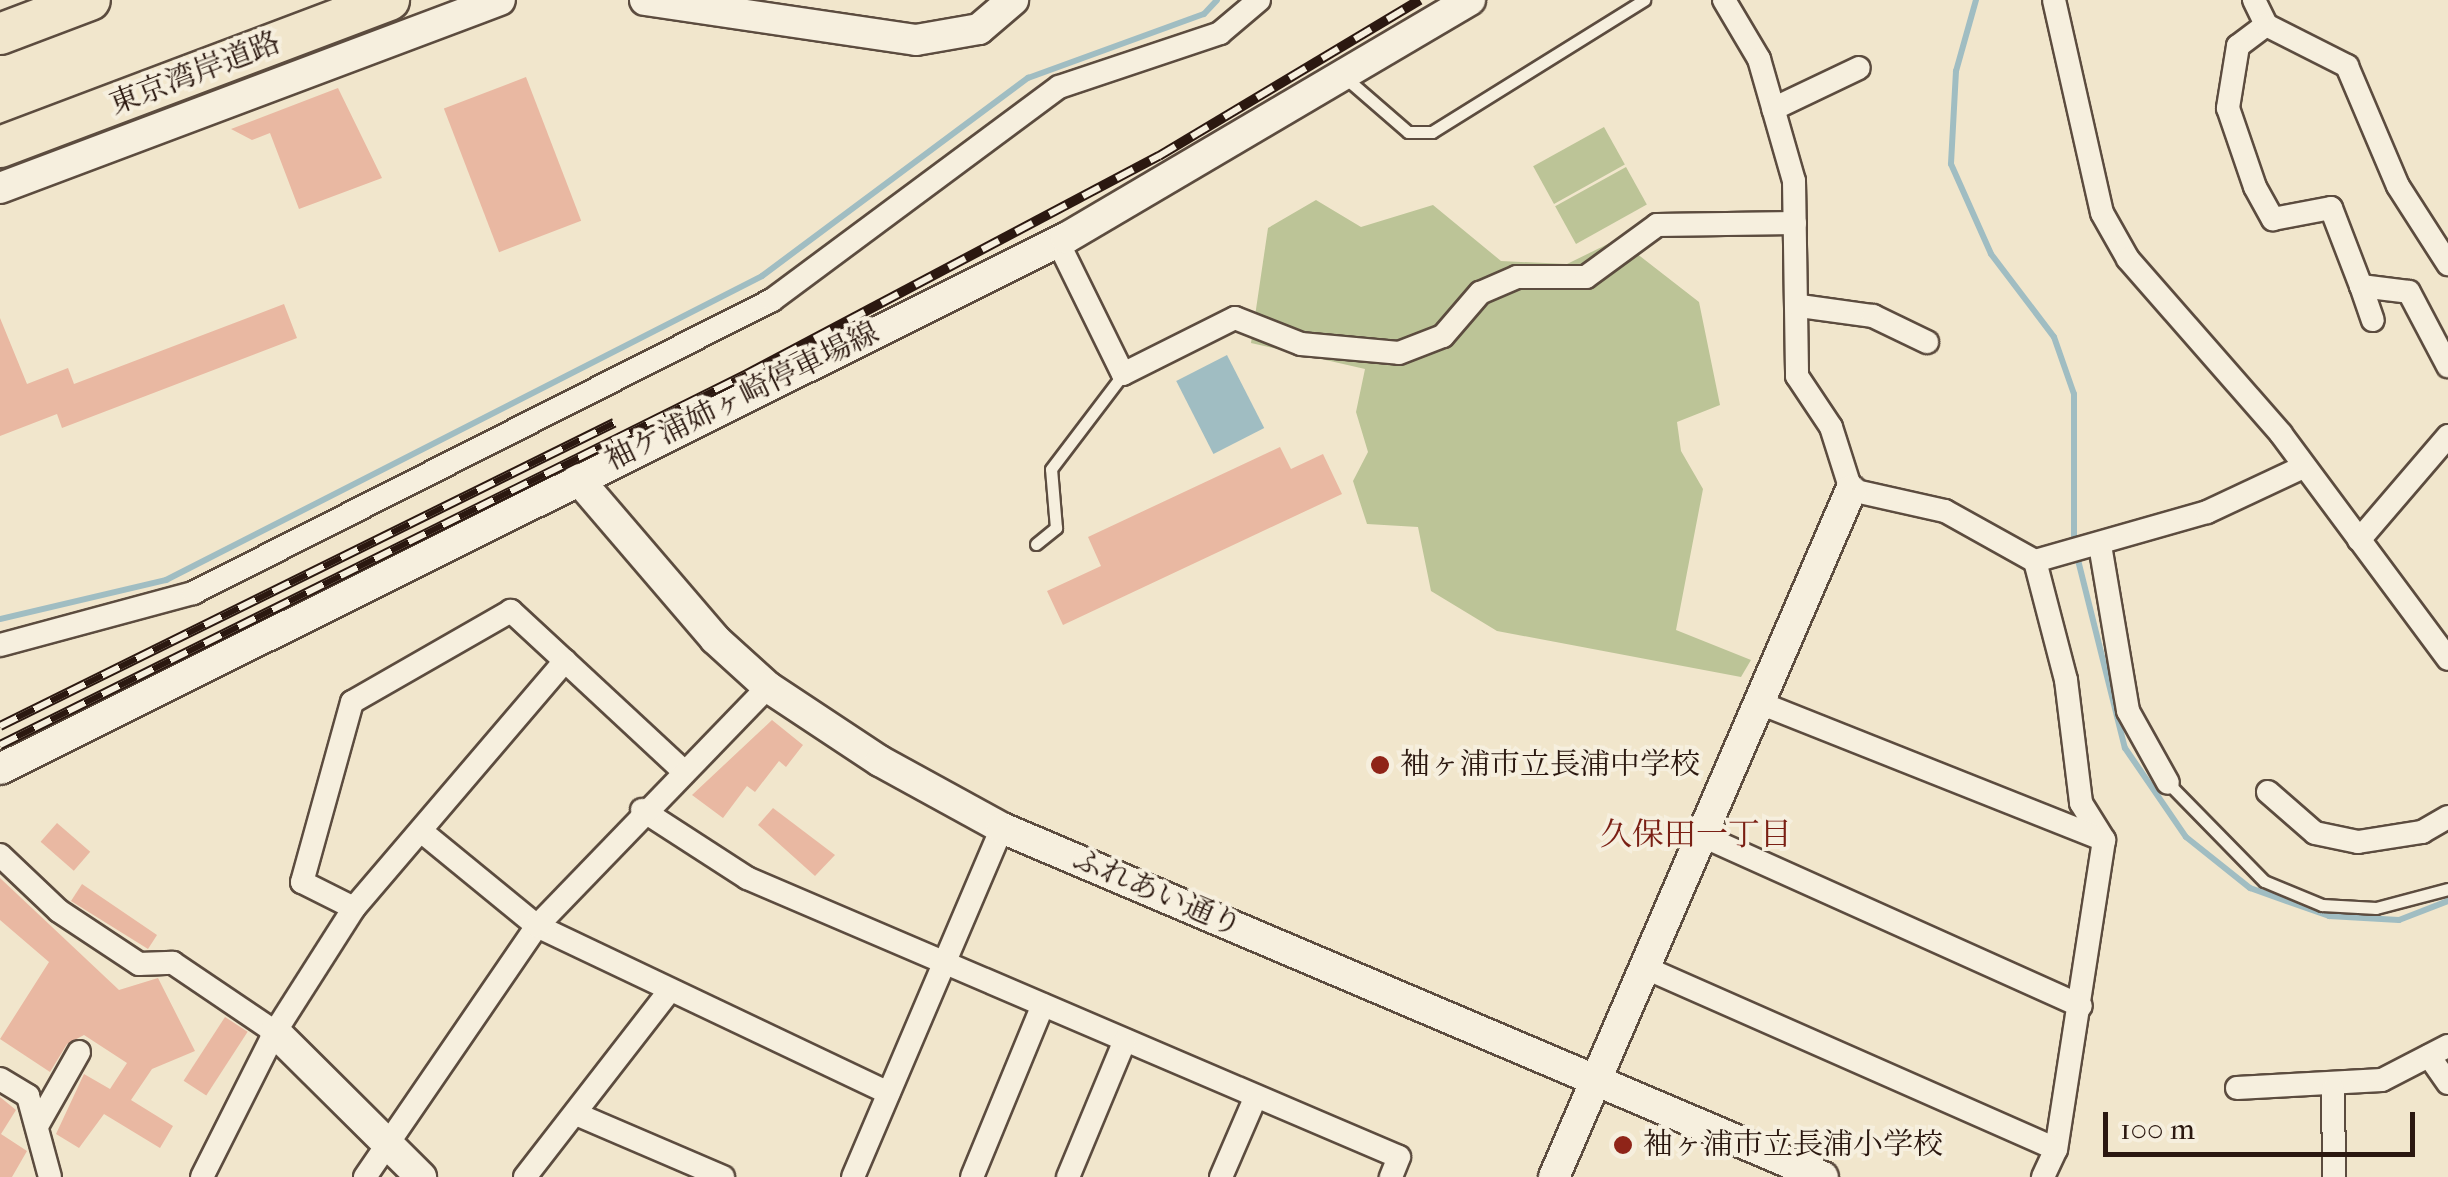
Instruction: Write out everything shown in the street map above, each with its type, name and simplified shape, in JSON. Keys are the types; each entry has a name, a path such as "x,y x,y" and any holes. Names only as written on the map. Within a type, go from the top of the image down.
{"highway":[{"path":"0,34 90,0"},
{"name":"東京湾岸道路","path":"0,147 389,0"}],"street":[{"path":"0,188 500,0"},
{"path":"645,0 916,40 979,29 1013,0"},
{"path":"0,646 193,593 754,309 1059,87 1220,33 1259,0"},
{"name":"袖ケ浦姉ヶ崎停車場線","path":"0,768 1058,242 1348,80 1470,0"},
{"path":"1554,1177 1705,838 1851,490 1831,427 1796,376 1800,306 1795,223 1773,108 1759,59 1724,0"},
{"path":"2054,0 2102,213 2166,308 2359,540 2448,659"},
{"path":"2254,0 2266,25 2346,66 2398,186 2448,264"},
{"path":"2266,25 2238,46 2228,108 2255,187 2273,218 2331,208 2373,320"},
{"path":"1773,108 1859,68"},
{"path":"1058,242 1123,374 1235,318 1346,353 1412,350 1443,336 1480,292 1516,278 1586,276 1658,225 1795,223"},
{"path":"2361,286 2408,292 2448,366"},
{"path":"1800,306 1873,316 1927,342"},
{"path":"2359,540 2448,436"},
{"path":"1851,490 1928,505 2035,561 2207,512 2301,468"},
{"name":"ふれあい通り","path":"578,478 768,687 1002,828 1823,1177"},
{"path":"2100,545 2128,712 2168,783"},
{"path":"2035,561 2066,680 2081,803 2104,840 2056,1149 2043,1177"},
{"path":"354,908 302,882 352,702 510,611 680,768"},
{"path":"202,1177 275,1032 354,908 565,661"},
{"path":"366,1177 382,1144 537,926 680,768 768,687"},
{"path":"1760,703 2104,840"},
{"path":"2268,792 2315,833 2358,842 2422,832 2448,817"},
{"path":"642,810 746,878 1399,1158 1391,1177"},
{"path":"853,1177 1002,828"},
{"path":"421,831 537,926 667,994 888,1093"},
{"path":"1705,838 2081,1006"},
{"path":"0,856 59,911 138,964 173,963 275,1032 382,1144 421,1177"},
{"path":"1648,968 2056,1149"},
{"path":"526,1177 667,994"},
{"path":"972,1177 1043,1005"},
{"path":"1068,1177 1125,1040"},
{"path":"2238,1088 2333,1090 2439,1051 2448,1082"},
{"path":"37,1126 79,1052"},
{"path":"0,1079 28,1096 52,1176"},
{"path":"2333,1090 2334,1177"},
{"path":"1221,1177 1256,1096"},
{"path":"576,1114 723,1177"}],"lane":[{"path":"1348,80 1408,132 1432,132 1644,0"},
{"path":"1036,544 1056,528 1051,469 1123,374"},
{"path":"2168,783 2264,881 2322,905 2376,908 2448,889"}],"green space":[{"path":"1604,127 1625,165 1554,204 1533,166"},
{"path":"1626,167 1647,205 1576,244 1555,206"},
{"path":"1316,200 1361,227 1433,205 1501,261 1567,264 1618,239 1699,302 1720,405 1677,422 1681,451 1703,489 1676,630 1751,660 1741,677 1497,631 1431,591 1418,527 1367,524 1353,481 1368,452 1356,412 1365,369 1251,343 1268,228"}],"water":[{"path":"1227,355 1264,428 1213,454 1176,381"}],"building":[{"path":"526,77 581,221 499,252 444,109"},
{"path":"338,88 382,178 299,209 270,133 252,140 231,129"},
{"path":"284,304 297,338 62,428 57,414 0,436 0,318 27,384 68,368 74,384"},
{"path":"1280,447 1291,469 1323,454 1342,494 1063,625 1047,591 1101,566 1088,537"},
{"path":"772,720 803,745 786,767 779,761 755,792 747,786 723,818 692,795"},
{"path":"773,808 835,855 815,876 758,825"},
{"path":"57,823 90,852 74,871 41,842"},
{"path":"0,878 119,990 158,978 195,1051 152,1069 131,1100 173,1126 160,1148 104,1114 79,1148 56,1134 84,1074 110,1089 127,1063 84,1035 67,1044 50,1072 0,1039 49,962 0,920"},
{"path":"82,884 157,935 148,949 71,901"},
{"path":"225,1017 248,1032 206,1095 184,1081"},
{"path":"0,1097 16,1110 1,1134 27,1151 12,1177 0,1177"}],"waterway":[{"path":"0,619 166,580 762,276 1028,78 1204,14 1217,0"},
{"path":"1976,0 1956,71 1951,164 1991,254 2054,337 2074,394 2074,544"},
{"path":"2077,556 2125,748 2186,837 2250,888 2329,916 2399,920 2448,901"}],"railway":[{"path":"0,745 747,374 1159,156 1420,0"},
{"path":"0,726 614,423"}],"place":[{"name":"袖ヶ浦市立長浦中学校","path":"1380,765"},
{"name":"袖ヶ浦市立長浦小学校","path":"1623,1145"}],"district":[{"name":"久保田一丁目","path":"1696,835"}]}
